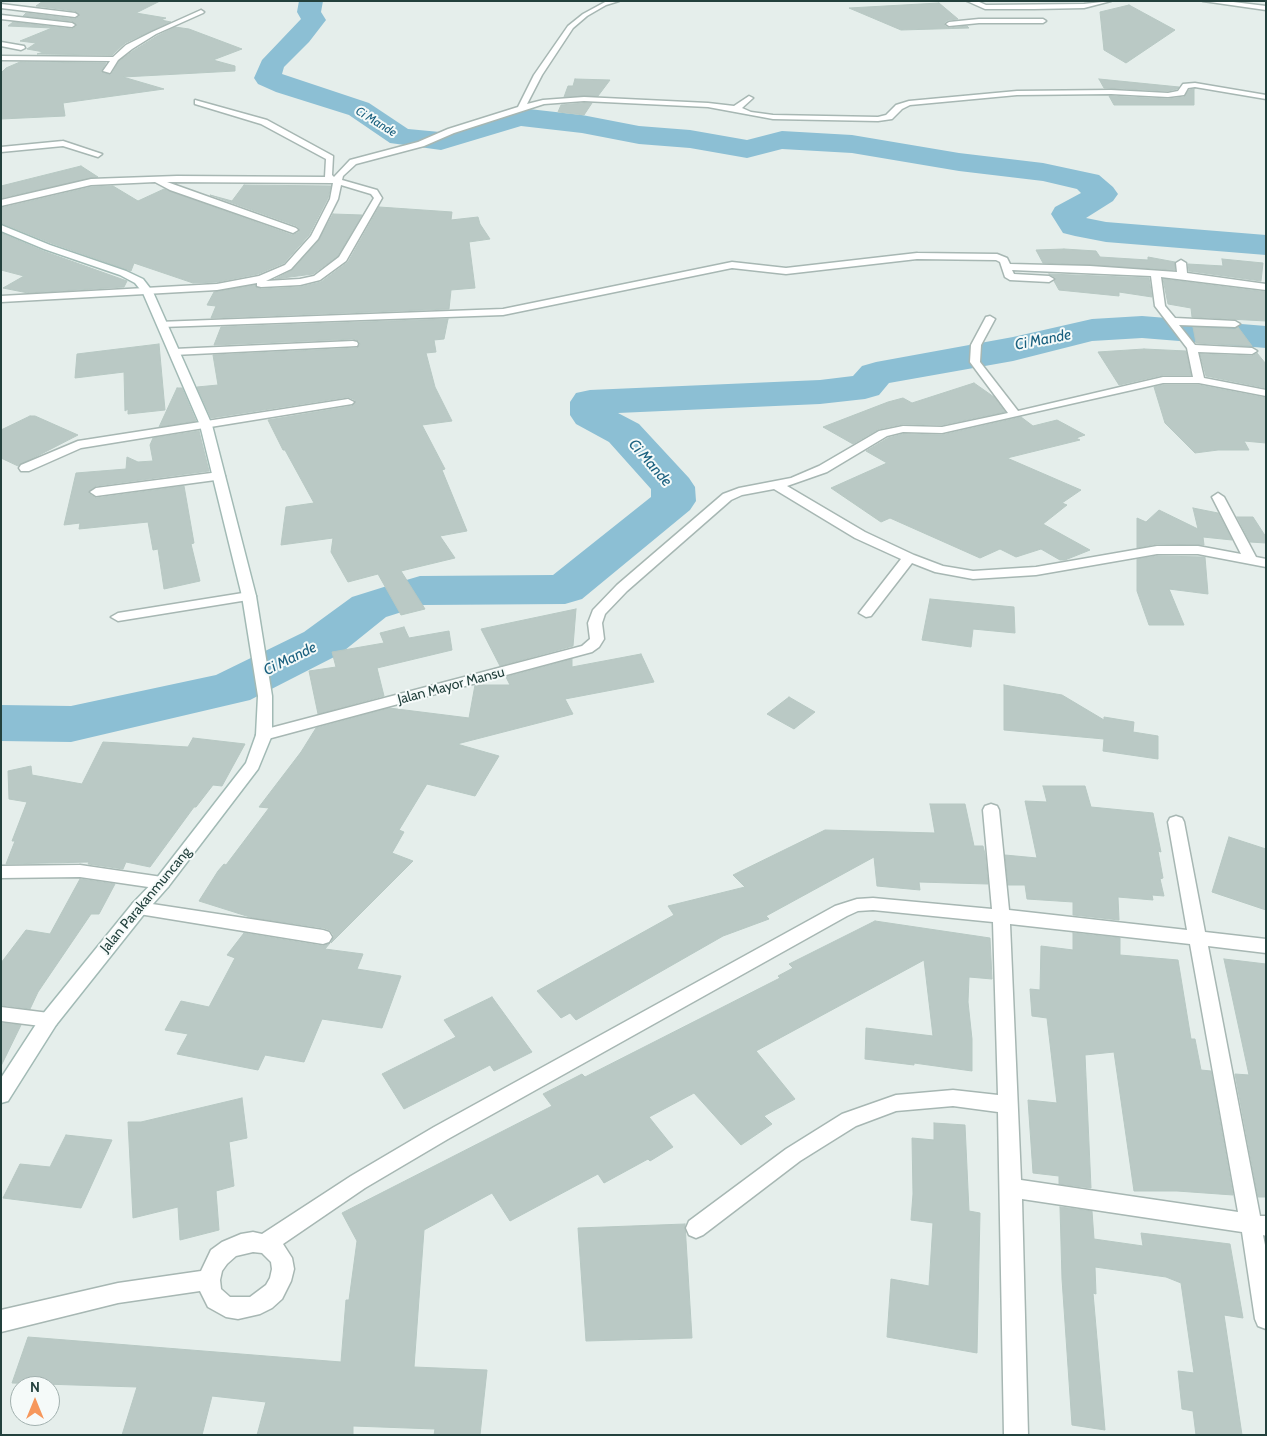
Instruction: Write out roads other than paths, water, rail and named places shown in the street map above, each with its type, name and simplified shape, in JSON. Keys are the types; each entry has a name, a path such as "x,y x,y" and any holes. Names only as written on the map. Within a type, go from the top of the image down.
{"street":[{"path":"522,107 538,75 570,26 585,14 604,4 616,1"},
{"path":"970,1 985,7"},
{"path":"979,21 970,11 985,7 1066,7 1108,1"},
{"path":"1206,1 1266,8"},
{"path":"1,8 75,15"},
{"path":"107,71 115,59 128,47 201,12"},
{"path":"1,17 72,25"},
{"path":"949,24 979,21 1043,21"},
{"path":"1,44 21,48"},
{"path":"1,58 115,59"},
{"path":"244,284 274,275 288,267 302,253 315,237 334,199 336,181 339,175 357,160 421,144 440,135 522,107 551,100 736,108 750,114 773,117 878,119 890,117 899,107 909,103 1017,93 1111,92 1168,95 1182,93 1186,86 1195,85 1266,97"},
{"path":"736,108 749,98"},
{"path":"1,299 148,292 244,284 279,284 317,278 343,259 378,198 374,192 328,177 331,160 328,156 260,120 198,102"},
{"path":"1,150 63,143 98,154"},
{"path":"1,203 91,182 154,179 336,181"},
{"path":"154,179 173,188 293,230"},
{"path":"1,228 47,247 123,273 140,281 148,292"},
{"path":"162,324 503,312 732,265 786,271 917,256 997,256 1004,260 1010,277 1049,279"},
{"path":"1181,263 1182,275"},
{"path":"1007,267 1090,269 1182,275 1266,287"},
{"path":"1156,273 1160,306 1189,344 1199,380"},
{"name":"Jalan Parakanmuncang","path":"1,1095 49,1020 139,908 162,883 253,765 264,735 265,696 249,596 206,425 148,292"},
{"path":"990,319 976,345 976,362 1015,415"},
{"path":"1173,323 1235,324"},
{"path":"174,352 353,344"},
{"path":"1189,344 1252,351"},
{"path":"777,485 794,481 823,469 883,433 903,429 942,430 1164,380 1199,380 1266,393"},
{"path":"25,468 78,445 348,402"},
{"path":"96,492 219,476"},
{"path":"777,485 860,536 909,558 940,569 973,575 1036,572 1157,550 1198,550 1266,563"},
{"name":"Jalan Mayor Mansu","path":"264,735 576,653 594,644 597,640 596,618 598,613 622,588 706,513 727,497 739,492 777,485"},
{"path":"1218,497 1251,561"},
{"path":"866,613 909,558"},
{"path":"118,617 249,596"},
{"path":"991,810 1001,916 1011,1188 1016,1435"},
{"path":"1176,822 1198,938 1258,1225 1266,1319"},
{"path":"1,872 80,871 162,883"},
{"path":"265,1244 358,1182 441,1133 849,908 873,904 1001,916 1266,946"},
{"path":"139,908 323,937"},
{"path":"1,1014 49,1020"},
{"path":"696,1228 793,1155 849,1120 896,1103 953,1098 1008,1105"},
{"path":"1011,1188 1258,1225"},
{"path":"253,1242 265,1244 274,1249 281,1258 283,1269 280,1281 274,1292 264,1301 252,1307 238,1309 226,1307 216,1300 211,1291 209,1280 212,1268 219,1257 229,1249 241,1244 253,1242"},
{"path":"1,1321 118,1293 209,1280"}],"waterway":[{"name":"Ci Mande","path":"311,1 309,12 314,20 271,66 268,78 286,86 359,109 400,137 441,141 520,117 582,124 639,135 690,139 747,149 782,140 852,144 959,162 1043,172 1088,182 1102,194 1067,214 1075,226 1106,232 1266,245"},
{"name":"Ci Mande","path":"1,723 71,724 231,688 322,643 369,607 420,591 565,589 674,501 673,487 624,433 591,415 590,402 820,392 865,387 876,374 1013,349 1092,330 1142,327 1266,337"}]}
